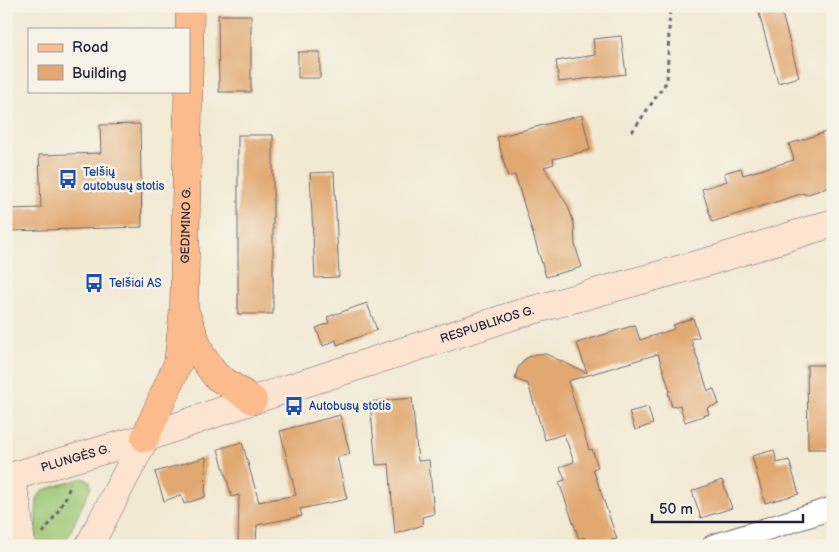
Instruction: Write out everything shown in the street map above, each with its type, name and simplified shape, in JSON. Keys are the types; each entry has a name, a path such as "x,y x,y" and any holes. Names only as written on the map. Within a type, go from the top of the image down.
{"main road":[{"name":"GEDIMINO G.","path":"190,6 190,28"},
{"name":"GEDIMINO G.","path":"145,438 178,363 184,308 188,92"},
{"name":"RESPUBLIKOS G.","path":"145,438 253,400 515,315 714,260 833,223"},
{"path":"184,308 201,355 216,376 253,400"},
{"path":"89,546 145,438"},
{"name":"PLUNGĖS G.","path":"8,477 145,438"},
{"path":"8,477 17,506 21,544"}],"street":[{"path":"713,546 833,508"}],"path":[{"path":"632,132 667,81 670,6"},
{"path":"21,544 37,541 55,517 70,486 66,461"}],"green space":[{"path":"83,478 90,481 91,487 64,546 34,546 37,498 43,490"}],"building":[{"path":"757,6 780,6 799,77 778,83"},
{"path":"218,15 251,15 251,92 219,92"},
{"path":"621,36 626,74 559,82 556,61 595,55 593,39"},
{"path":"298,52 320,52 320,78 298,78"},
{"path":"582,115 590,150 553,159 554,164 544,167 568,206 574,224 575,245 582,267 546,277 515,175 508,177 497,137"},
{"path":"140,124 142,227 10,231 9,209 41,208 39,155 101,153 100,125"},
{"path":"829,131 833,144 833,186 805,195 804,193 712,222 702,189 727,181 724,173 741,168 743,175 794,160 789,144"},
{"path":"238,135 273,135 273,314 238,314"},
{"path":"334,172 339,277 315,278 310,173"},
{"path":"367,303 377,330 337,345 336,340 323,346 316,328 329,323 327,317"},
{"path":"693,318 699,337 691,339 708,391 714,389 719,404 707,408 709,414 685,422 680,405 672,407 668,392 670,391 658,354 568,381 589,450 592,449 598,467 593,469 617,539 612,540 614,546 587,546 584,537 579,539 559,482 565,480 560,467 574,462 564,434 545,440 528,384 515,379 518,368 525,359 535,354 546,354 587,373 577,343 635,325 640,340 674,329 673,325"},
{"path":"807,365 833,365 833,449 808,449"},
{"path":"412,398 418,461 429,460 434,514 422,517 423,525 395,534 389,464 376,465 370,402"},
{"path":"648,407 653,424 635,430 629,412"},
{"path":"340,415 350,454 337,457 347,499 300,509 302,516 257,525 256,542 238,542 239,495 232,497 218,449 242,442 259,502 296,495 280,431"},
{"path":"774,450 777,463 789,460 799,494 765,503 752,456"},
{"path":"206,457 205,497 184,504 181,495 164,501 155,472"},
{"path":"722,480 732,508 701,518 692,491"}],"place":[{"name":"Telšių autobusų stotis","path":"68,179"},
{"name":"Telšiai AS","path":"94,283"},
{"name":"Autobusų stotis","path":"294,406"}]}
